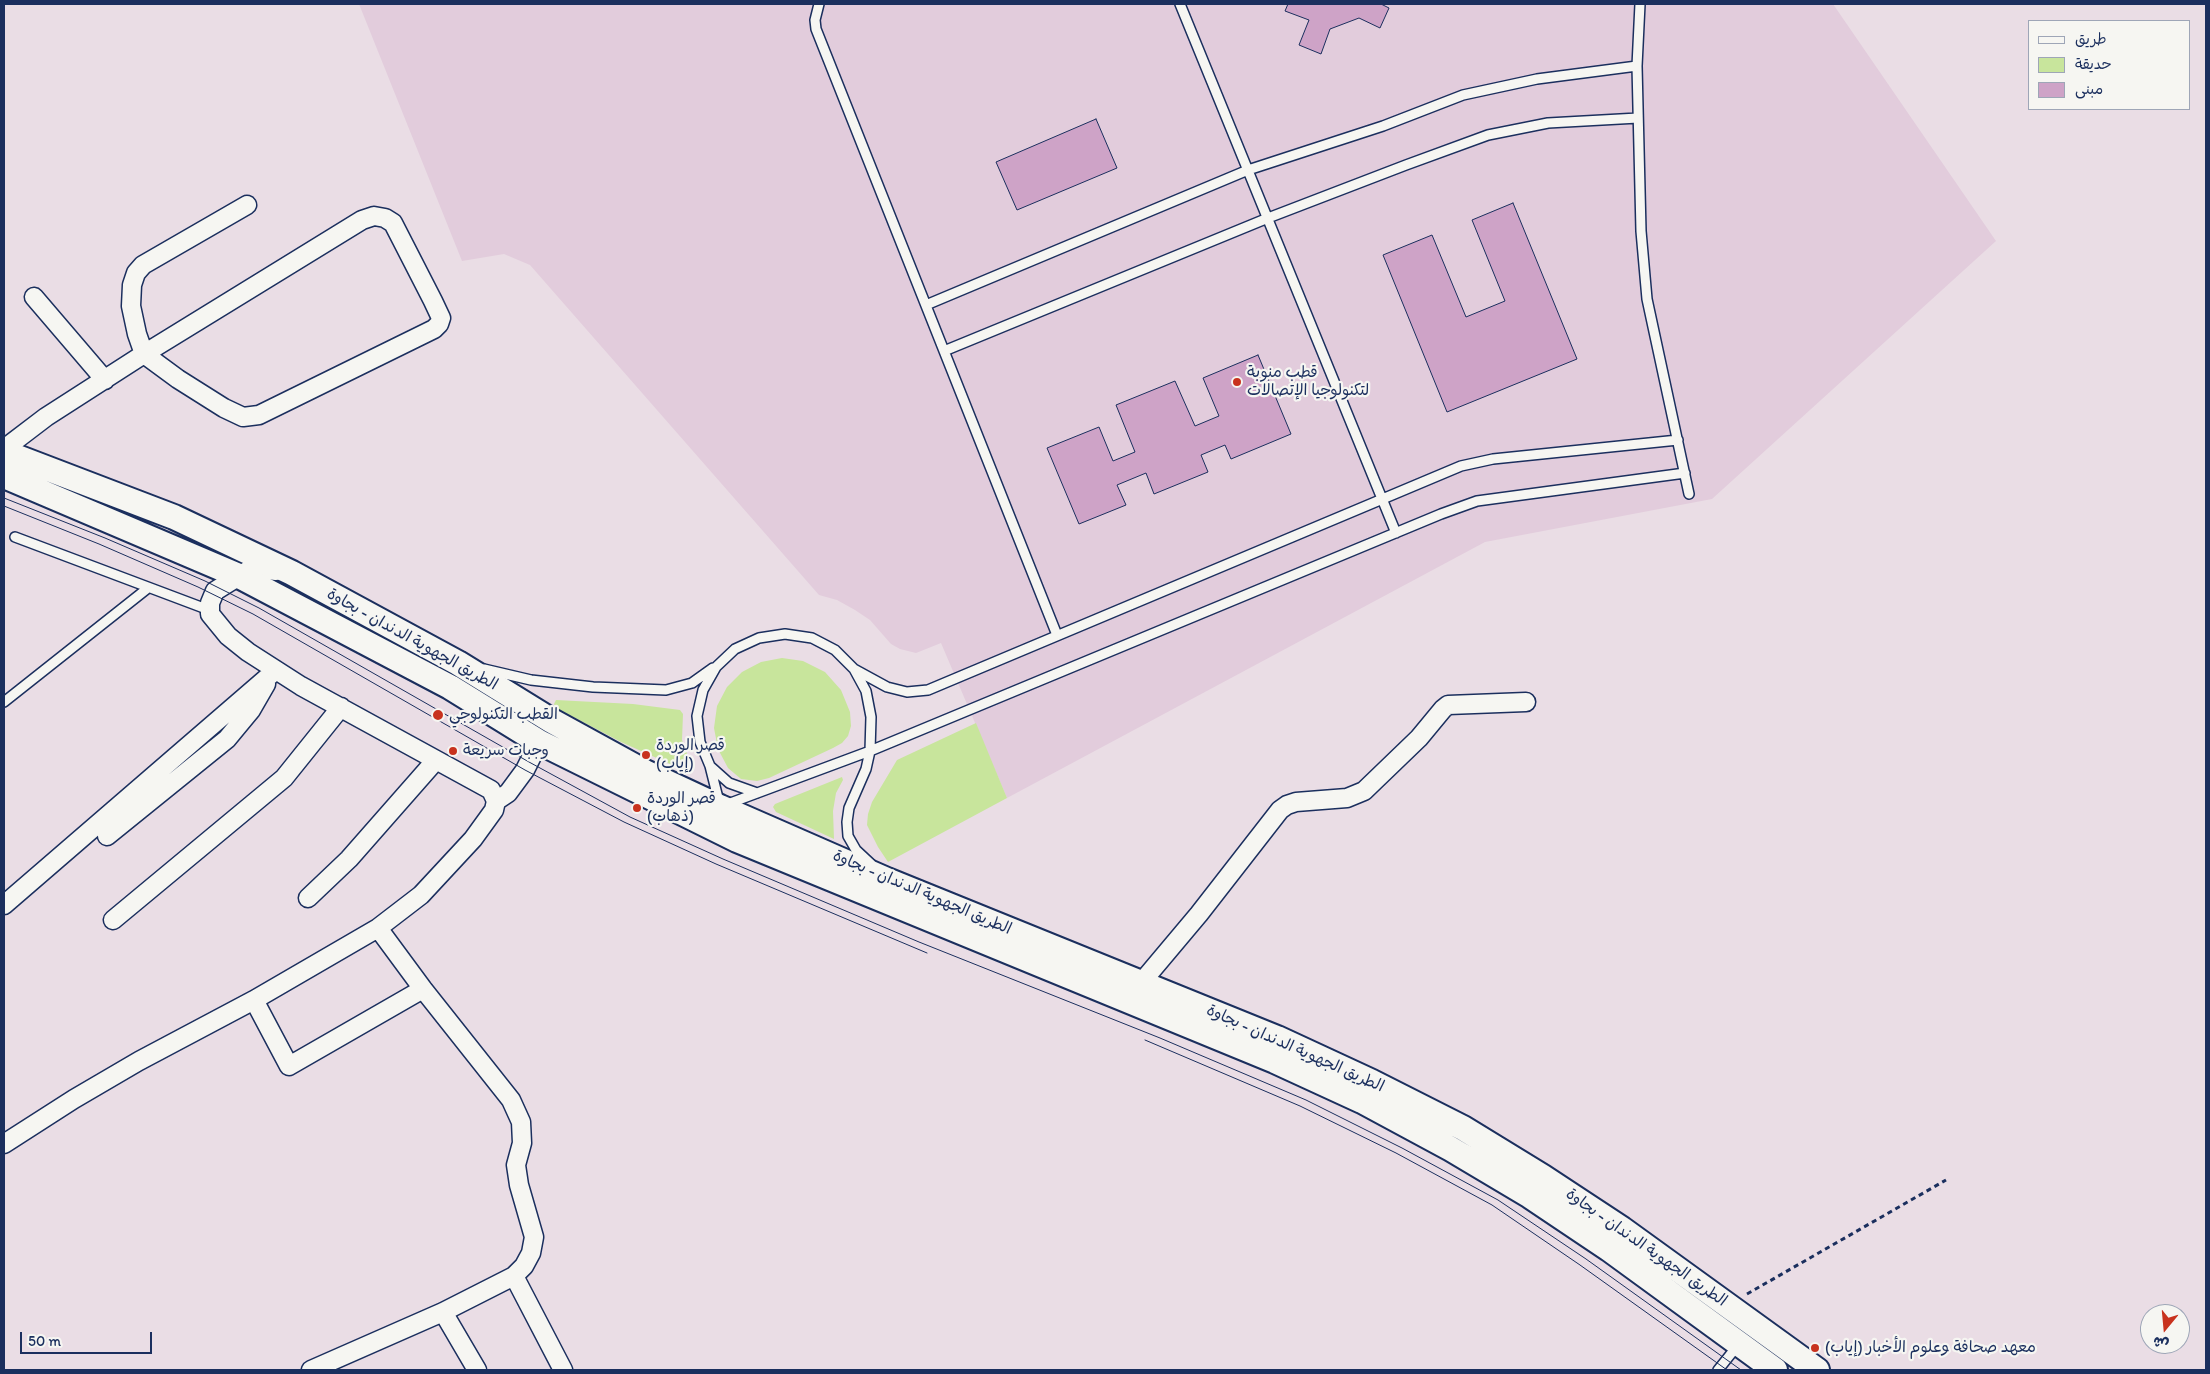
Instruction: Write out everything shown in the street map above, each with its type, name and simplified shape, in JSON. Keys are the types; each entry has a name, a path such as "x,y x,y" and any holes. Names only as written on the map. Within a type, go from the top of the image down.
{"main road":[{"name":"الطريق الجهوية الدندان - بجاوة","path":"4,451 174,517 292,573 458,663 552,721 645,772 718,818 1275,1061 1362,1101 1451,1149 1530,1196 1609,1249 1767,1364"},
{"name":"الطريق الجهوية الدندان - بجاوة","path":"4,476 239,576 450,687 539,742 666,807 718,818 887,880 1277,1038 1372,1082 1463,1128 1543,1177 1622,1229 1817,1370"},
{"path":"539,742 552,721"},
{"path":"1767,1364 1776,1339"}],"street":[{"path":"4,451 46,417 144,354 362,220 374,216 385,218 393,223 441,318 434,329 259,415 242,417 224,408 178,379 144,354 137,334 131,306 132,285 136,274 143,265 246,205"},
{"path":"34,297 105,380"},
{"path":"4,1144 74,1098 254,1000 378,928 421,895 472,839 494,810 496,801 492,790 341,707 271,674 228,636 212,617 209,610 215,591 252,568 292,573"},
{"path":"107,836 227,739 251,710 271,674"},
{"path":"4,905 271,674"},
{"path":"1141,983 1199,914 1280,810 1296,802 1346,798 1364,791 1419,738 1448,705 1526,702"},
{"path":"113,920 284,778 341,707"},
{"path":"496,801 508,793 525,770 539,742"},
{"path":"308,898 349,859 436,760"},
{"path":"311,1370 443,1312 514,1276 524,1266 531,1253 534,1237 519,1185 516,1165 522,1143 522,1122 511,1100 423,990 378,928"},
{"path":"254,1000 289,1066 423,990"},
{"path":"514,1276 563,1370"},
{"path":"443,1312 477,1370"}],"lane":[{"path":"819,4 815,20 816,29 1057,635"},
{"path":"1180,4 1396,533"},
{"path":"1640,4 1637,66 1641,231 1648,299 1689,494"},
{"path":"926,306 1248,170 1383,126 1463,95 1537,79 1637,66"},
{"path":"944,351 1268,218 1406,164 1488,135 1548,123 1638,118"},
{"path":"458,663 531,680 593,687 666,690 692,683 716,667 735,649 759,638 785,634 812,638 835,650 854,669 887,687 907,692 928,690 1461,466 1493,459 1678,440"},
{"path":"666,807 718,818 757,793 870,751 1477,501 1685,473"},
{"path":"15,537 209,610"},
{"path":"4,702 148,588"},
{"path":"716,667 703,690 697,716 700,742 710,766 718,818"},
{"path":"854,669 866,692 871,717 870,751 866,769 849,808 848,836 856,850 887,880"},
{"path":"710,766 729,783 757,793"},
{"path":"1718,1370 1738,1344"}],"path":[{"path":"1727,1305 1946,1180"}],"shaded area":[{"name":"قطب منوبة لتكنولوجيا الإتصالات","path":"359,4 1833,4 1996,241 1712,499 1485,542 1007,798 941,643 916,653 900,649 891,644 870,620 855,610 837,600 819,595 530,265 504,254 462,261"}],"green space":[{"path":"782,658 803,661 825,672 841,690 850,712 851,726 848,736 842,743 833,748 769,778 757,781 741,779 728,768 718,749 714,728 717,706 727,687 742,672 761,662"},
{"path":"556,700 633,704 680,710 683,714 682,740 693,769 691,772 688,772 621,742 556,708 554,704"},
{"path":"976,723 1007,798 888,862 867,825 872,802 897,760"},
{"path":"842,777 843,780 836,793 833,811 834,839 776,812 773,807 775,804"}],"building":[{"path":"1288,4 1381,4 1389,8 1380,28 1359,18 1330,29 1321,54 1299,45 1309,20 1285,11"},
{"path":"1096,119 1117,168 1017,210 996,162"},
{"path":"1513,203 1577,359 1447,412 1383,255 1432,235 1466,317 1505,301 1472,220"},
{"path":"1258,355 1291,434 1231,459 1225,445 1201,455 1208,472 1154,494 1146,473 1117,485 1126,505 1079,524 1047,448 1099,427 1113,461 1135,452 1116,405 1175,381 1195,426 1219,416 1203,378"}],"tram line":[{"path":"4,498 105,538 205,581 259,608 529,762 630,817 723,859 919,942 1160,1038 1306,1100 1402,1148 1498,1200 1586,1259 1741,1370"},
{"path":"4,506 99,544 198,587 253,614 525,770 624,822 716,864 927,953"},
{"path":"1145,1040 1300,1106 1396,1153 1492,1205 1727,1370"}],"place":[{"name":"قطب منوبة لتكنولوجيا الإتصالات","path":"1237,382"},
{"name":"القطب التكنولوجي","path":"438,715"},
{"name":"وجبات سريعة","path":"453,751"},
{"name":"قصر الوردة (إياب)","path":"646,755"},
{"name":"قصر الوردة (ذهاب)","path":"637,808"},
{"name":"معهد صحافة وعلوم الأخبار (إياب)","path":"1815,1348"}]}
